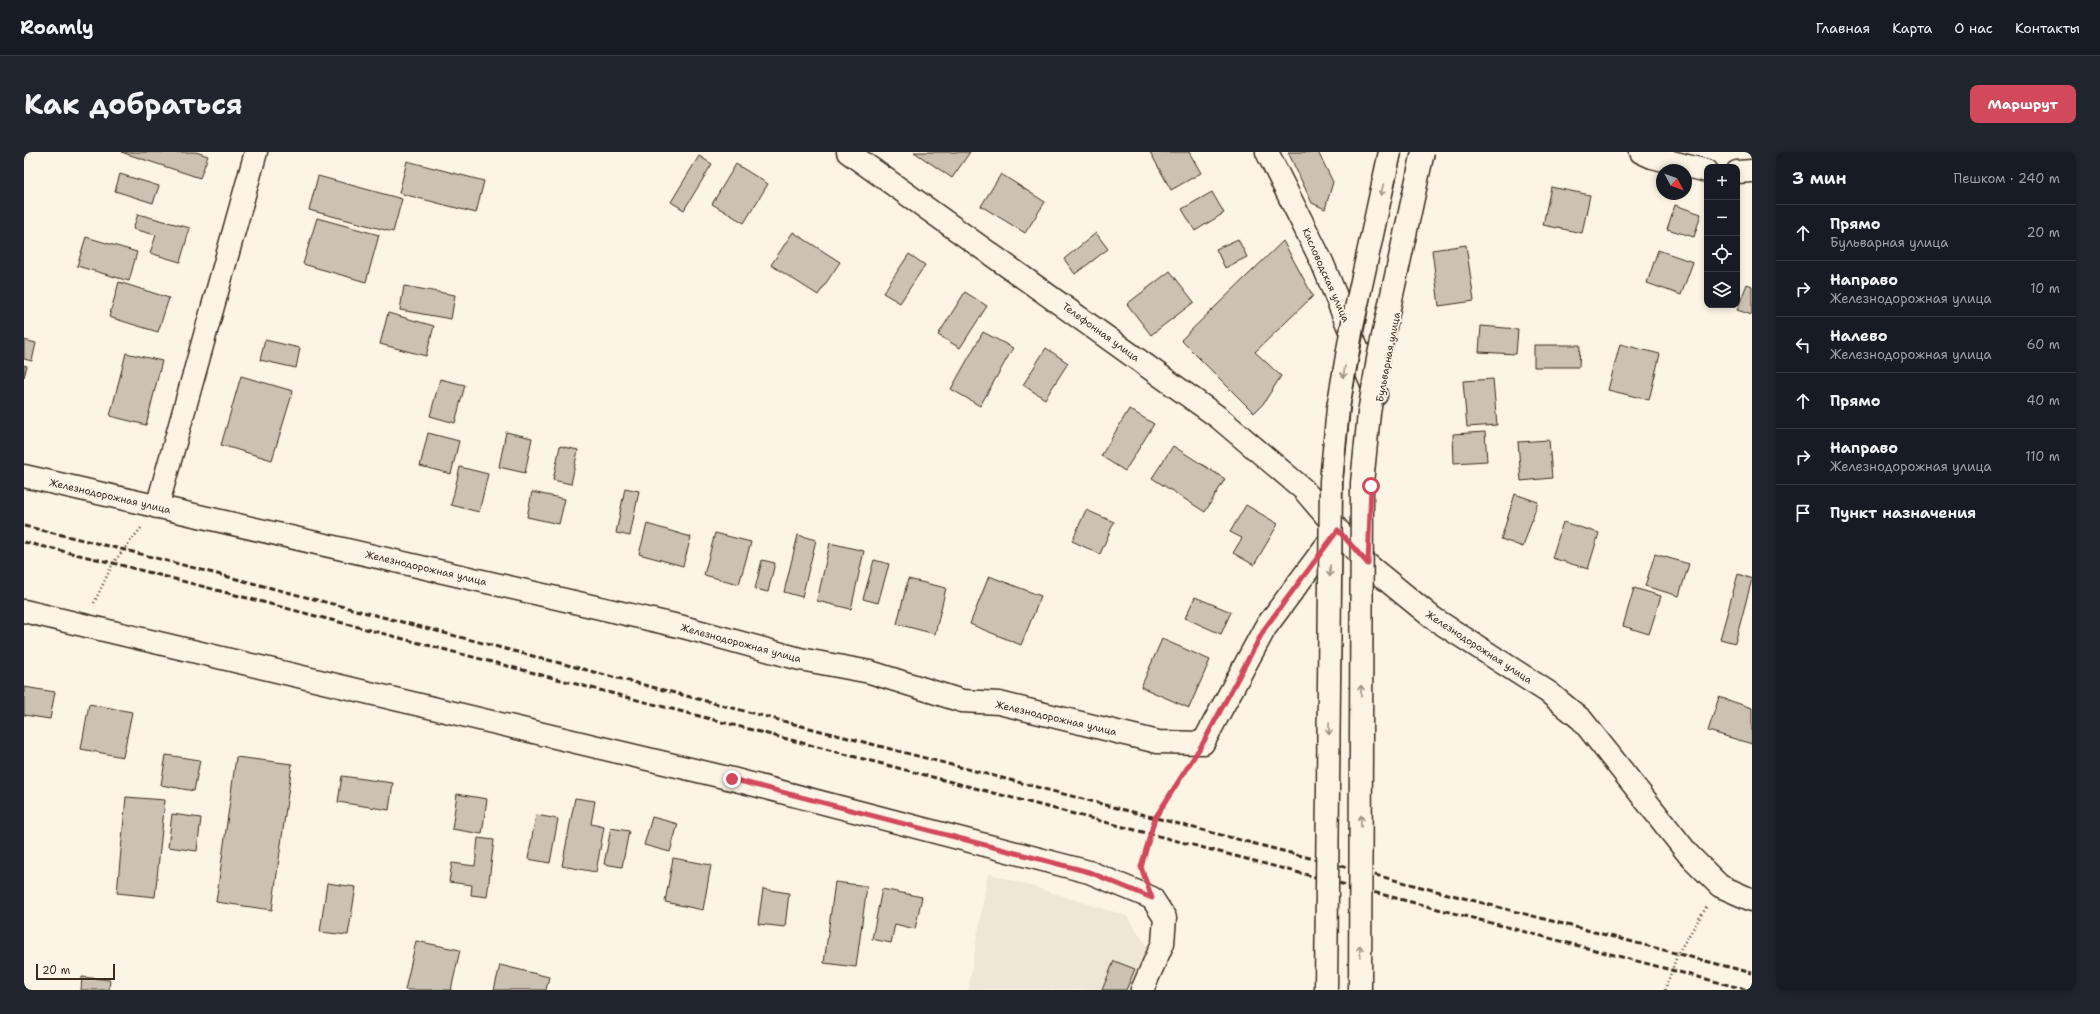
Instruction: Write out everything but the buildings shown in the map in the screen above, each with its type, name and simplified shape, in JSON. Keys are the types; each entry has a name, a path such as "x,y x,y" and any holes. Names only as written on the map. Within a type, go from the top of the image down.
{"street":[{"path":"157,507 256,152"},
{"name":"Телефонная улица","path":"848,152 1218,417 1303,489 1338,530"},
{"name":"Кисловодская улица","path":"1267,152 1322,262 1379,402"},
{"path":"1326,990 1331,481 1338,408 1352,327 1390,152"},
{"path":"1360,990 1362,483 1369,413 1378,359 1423,152"},
{"name":"Бульварная улица","path":"1368,564 1371,486 1379,402 1430,152"},
{"path":"1641,152 1652,158 1704,170"},
{"path":"1740,172 1752,171"},
{"name":"Железнодорожная улица","path":"24,476 684,627 800,659 870,672 962,701 999,703 1158,742 1203,743"},
{"path":"1203,743 1265,628 1338,530"},
{"name":"Железнодорожная улица","path":"1338,530 1368,564 1433,618 1548,692 1582,720 1689,855 1720,886 1752,900"},
{"path":"24,611 732,779 1089,872 1152,898 1166,918 1163,943 1142,990"}],"path":[{"path":"84,625 113,563 125,550 157,507"},
{"path":"1152,898 1141,867 1155,818 1203,743"},
{"path":"1664,990 1678,953 1720,886"}],"shaded area":[{"path":"988,873 1127,916 1151,952 1134,990 968,990"}],"tram line":[{"path":"1337,990 1343,483 1351,403 1372,289 1402,152"},
{"path":"1349,990 1353,486 1367,356 1412,152"}],"railway":[{"path":"24,526 125,550 1752,973"},
{"path":"24,542 113,563 1748,990"}],"route":[{"path":"732,779 1089,872 1152,898 1141,867 1155,818 1203,743 1265,628 1338,530 1368,564 1371,486"}]}
